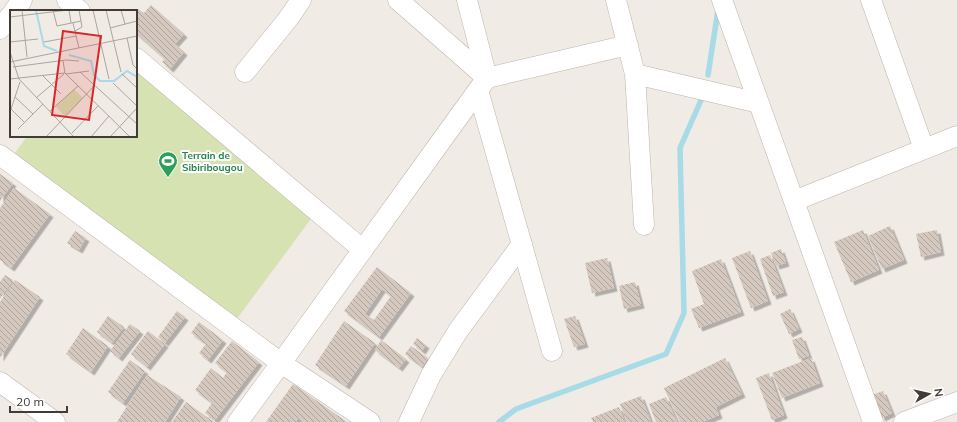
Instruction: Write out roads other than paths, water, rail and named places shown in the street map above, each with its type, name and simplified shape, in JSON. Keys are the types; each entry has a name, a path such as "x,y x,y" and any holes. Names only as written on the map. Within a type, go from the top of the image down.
{"street":[{"path":"15,10 22,0"},
{"path":"67,0 79,10"},
{"path":"245,72 288,19 301,0"},
{"path":"398,0 483,84"},
{"path":"467,0 483,84 522,244 552,351"},
{"path":"616,0 635,74 644,225"},
{"path":"722,0 873,422"},
{"path":"871,0 924,149"},
{"path":"0,29 10,16"},
{"path":"238,422 483,84 628,45"},
{"path":"137,59 363,250"},
{"path":"635,74 759,103"},
{"path":"794,201 957,136"},
{"path":"0,155 281,363 370,422"},
{"path":"409,422 431,376 458,331 522,244"},
{"path":"0,382 55,422"},
{"path":"904,422 957,402"}],"waterway":[{"path":"708,75 718,10"},
{"path":"499,422 516,409 666,354 684,313 680,148 702,98"}],"place":[{"name":"Terrain de Sibiribougou","path":"168,178"}]}
